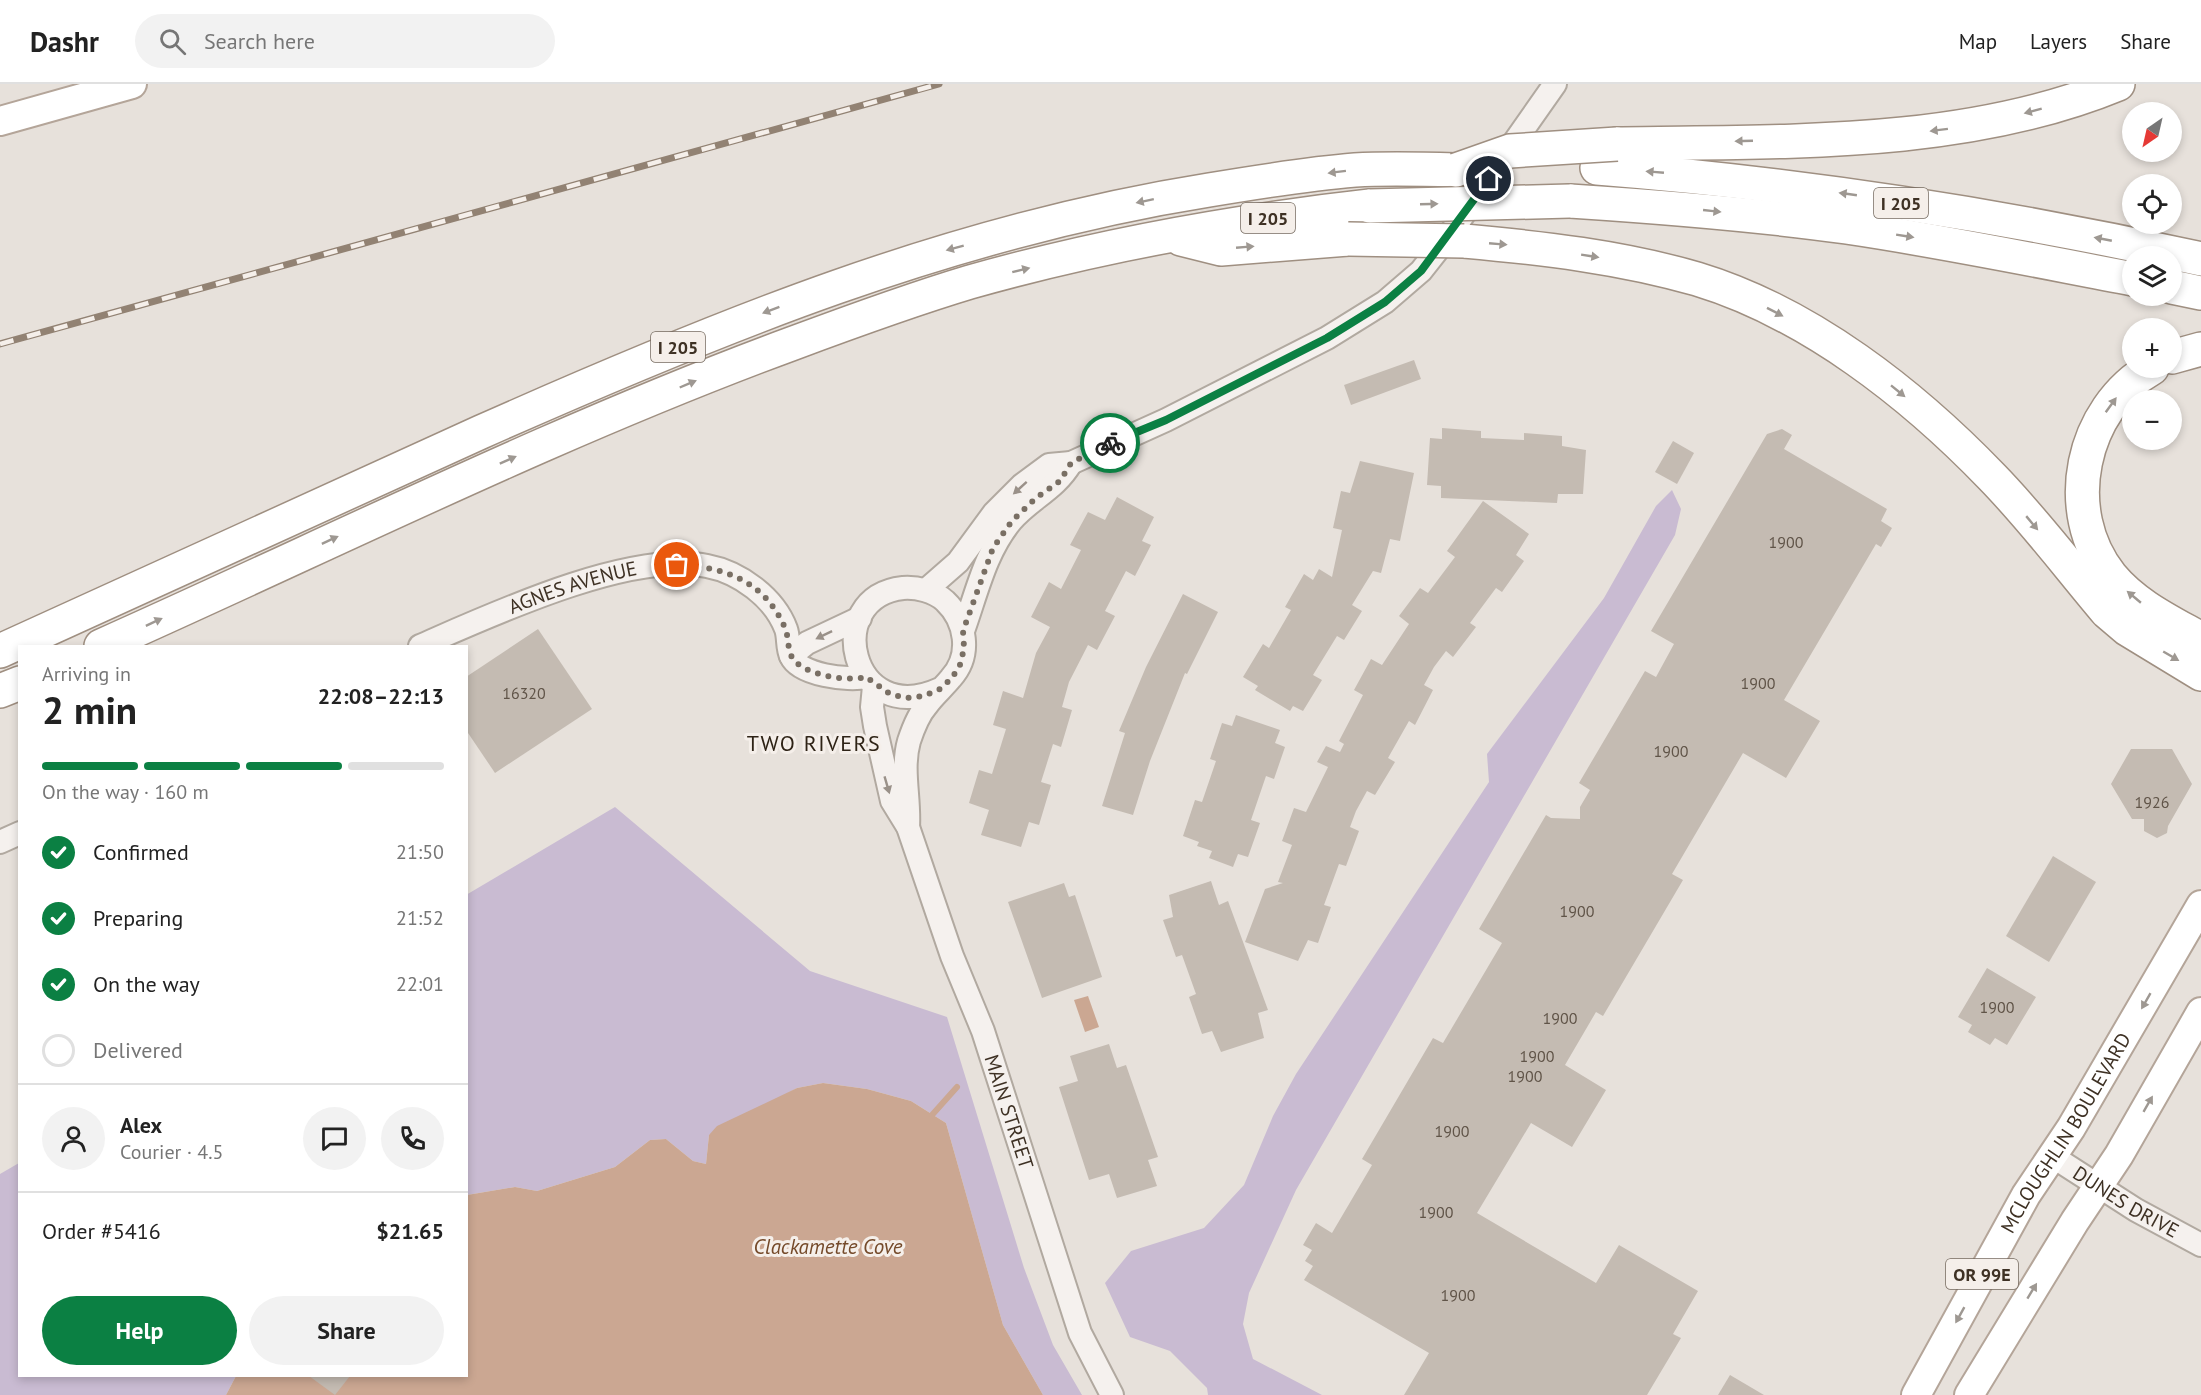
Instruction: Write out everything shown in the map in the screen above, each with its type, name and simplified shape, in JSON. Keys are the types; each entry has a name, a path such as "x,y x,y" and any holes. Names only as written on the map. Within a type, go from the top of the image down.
{"highway":[{"path":"1607,156 1920,132 1997,121 2070,102 2118,84"},
{"name":"I 205","path":"0,651 537,407 679,346 835,285 921,257 1046,223 1151,199 1312,175 1396,169 1456,170 1607,156 1747,181 1857,195 1995,218 2201,259"},
{"name":"I 205","path":"102,645 564,435 723,369 971,282 1167,236 1261,219 1370,206 1569,201 1686,208 1846,227 1935,241 2122,277"},
{"path":"1167,236 1221,249 1348,239 1464,241 1532,247 1600,258 1697,279 1781,315 1851,356 1895,387 1987,472 2107,612 2143,639 2201,674"},
{"path":"2182,289 2201,293"},
{"path":"2182,354 2201,349"},
{"path":"2138,378 2125,387 2111,404 2091,440 2082,479 2084,517 2098,554 2110,575 2138,602 2201,639"},
{"path":"0,692 18,684"}],"main road":[{"path":"0,121 132,84"},
{"name":"MCLOUGHLIN BOULEVARD","path":"1916,1395 2026,1195 2052,1156 2201,905"},
{"name":"OR 99E","path":"1969,1395 2098,1185 2119,1155 2201,1012"}],"street":[{"name":"MAIN STREET","path":"926,590 958,562 994,513 1022,485 1049,465 1071,463 1166,420 1327,338 1385,302 1421,271 1447,238 1555,84"},
{"name":"MAIN STREET","path":"908,827 910,803 906,757 908,743 925,707 952,678 961,663 964,647 963,631 993,548 1012,521 1036,498 1060,481 1071,463"},
{"name":"AGNES AVENUE","path":"422,645 529,601 607,575 644,566 706,565 738,576 773,607 786,629 791,657"},
{"path":"940,689 924,696 906,698 890,694 870,682 832,677 799,666 791,657 807,643 860,618 868,605 888,592 910,587 926,590 943,599 956,613 963,631"},
{"name":"MAIN STREET","path":"860,618 854,633 854,648 858,664 870,682 883,770 892,801 908,827 952,956 983,1031 1080,1333 1112,1395"},
{"path":"0,842 18,834"},
{"name":"DUNES DRIVE","path":"2052,1156 2136,1210 2201,1245"}],"shaded area":[{"path":"1672,490 1681,509 1675,535 1296,1190 1249,1293 1243,1324 1253,1359 1322,1395 1208,1395 1207,1388 1170,1351 1130,1337 1105,1283 1131,1251 1204,1228 1244,1185 1273,1116 1296,1074 1489,782 1487,754 1604,598 1656,506"},
{"path":"615,807 810,971 947,1017 1024,1268 1053,1345 1082,1395 1043,1395 1003,1325 946,1123 911,1101 867,1089 823,1083 797,1088 709,1135 706,1164 693,1161 666,1139 650,1140 615,1167 537,1191 515,1187 468,1195 468,894"},
{"path":"18,1164 18,1377 235,1377 226,1395 0,1395 0,1174"}],"water":[{"path":"1088,996 1099,1027 1085,1032 1074,1000"},
{"name":"Clackamette Cove","path":"823,1083 867,1089 911,1101 946,1123 1003,1325 1043,1395 226,1395 235,1377 468,1377 468,1195 515,1187 537,1191 615,1167 650,1140 666,1139 693,1161 706,1164 709,1135 717,1126 797,1088"}],"building":[{"path":"1414,360 1421,379 1351,405 1344,385"},
{"path":"1442,428 1481,431 1481,438 1524,440 1524,433 1562,436 1562,446 1586,450 1583,494 1558,494 1557,503 1441,498 1441,486 1427,485 1430,438 1442,439"},
{"path":"1782,429 1792,435 1784,449 1887,509 1881,521 1892,528 1881,547 1876,544 1784,700 1820,721 1786,778 1743,753 1672,874 1683,880 1603,1016 1596,1012 1565,1065 1606,1090 1572,1147 1531,1123 1477,1213 1596,1283 1619,1245 1698,1291 1673,1334 1681,1338 1647,1395 1404,1395 1429,1353 1304,1280 1313,1266 1305,1261 1312,1250 1303,1245 1316,1223 1332,1233 1372,1165 1362,1159 1433,1038 1443,1043 1502,943 1479,929 1546,815 1551,818 1580,819 1580,807 1590,790 1579,783 1645,671 1656,677 1674,644 1651,631 1767,434"},
{"path":"1673,441 1694,453 1677,484 1655,472"},
{"path":"1360,461 1414,473 1400,541 1390,539 1381,573 1373,571 1352,605 1362,611 1344,640 1337,636 1313,675 1322,680 1303,711 1293,706 1290,711 1255,690 1258,686 1243,677 1263,644 1269,648 1291,610 1285,607 1304,574 1313,580 1319,569 1332,577 1342,530 1333,528 1341,491 1350,493"},
{"path":"1117,497 1154,517 1142,541 1151,545 1135,576 1126,571 1105,611 1115,616 1097,650 1088,645 1069,682 1062,707 1072,710 1061,747 1053,744 1041,782 1051,785 1039,825 1029,822 1021,847 981,835 989,810 969,803 979,770 992,774 1006,729 993,725 1003,691 1023,698 1036,653 1050,627 1031,617 1049,582 1061,589 1081,550 1070,545 1088,512 1105,520"},
{"path":"1483,501 1529,534 1516,555 1524,561 1502,592 1496,588 1470,623 1476,627 1453,657 1446,651 1434,667 1424,685 1433,690 1415,725 1409,721 1388,758 1395,762 1375,795 1367,791 1356,811 1350,827 1359,831 1346,866 1339,864 1324,905 1331,907 1318,943 1308,940 1298,961 1245,942 1265,889 1283,883 1278,882 1292,845 1282,841 1294,808 1306,812 1328,767 1317,762 1326,746 1340,752 1344,744 1339,741 1363,695 1354,690 1371,659 1382,665 1409,624 1399,616 1420,588 1428,593 1455,557 1447,551"},
{"path":"1183,594 1218,612 1187,674 1185,673 1150,761 1133,815 1102,806 1125,733 1119,731 1146,667"},
{"path":"538,629 592,709 495,773 468,733 468,676"},
{"path":"1236,715 1280,730 1275,743 1285,747 1274,779 1266,776 1251,820 1260,823 1248,857 1238,854 1233,867 1209,858 1212,851 1197,846 1199,842 1183,836 1195,800 1202,802 1216,761 1210,759 1222,723 1232,726"},
{"path":"2131,749 2172,749 2192,784 2168,826 2167,833 2157,838 2144,831 2144,819 2132,819 2111,784"},
{"path":"2053,856 2096,882 2049,962 2006,936"},
{"path":"1211,881 1219,905 1228,901 1268,1010 1258,1013 1264,1038 1221,1052 1212,1031 1202,1034 1189,997 1196,994 1182,955 1176,957 1163,920 1173,917 1169,895"},
{"path":"1064,883 1069,897 1075,895 1102,977 1042,998 1008,902"},
{"path":"1987,968 2036,997 2007,1045 1995,1038 1990,1045 1968,1032 1972,1025 1958,1017"},
{"path":"1109,1044 1117,1068 1126,1065 1158,1157 1148,1160 1157,1186 1117,1198 1109,1174 1089,1180 1059,1087 1078,1081 1070,1056"},
{"path":"1730,1375 1764,1395 1718,1395"},
{"path":"310,1377 349,1377 335,1395"}],"waterway":[{"path":"932,1115 957,1087"}],"railway":[{"path":"0,344 939,84"}],"way so far":[{"path":"677,565 706,565 738,576 773,607 786,629 791,657 799,666 850,681 866,677 874,686 890,694 906,698 924,696 940,689 952,678 961,663 964,647 963,631 985,564 1012,521 1036,498 1060,481 1071,463 1110,443"}],"district":[{"name":"TWO RIVERS","path":"814,743"}],"route":[{"path":"1110,443 1166,420 1327,338 1385,302 1421,271 1489,179"}]}
